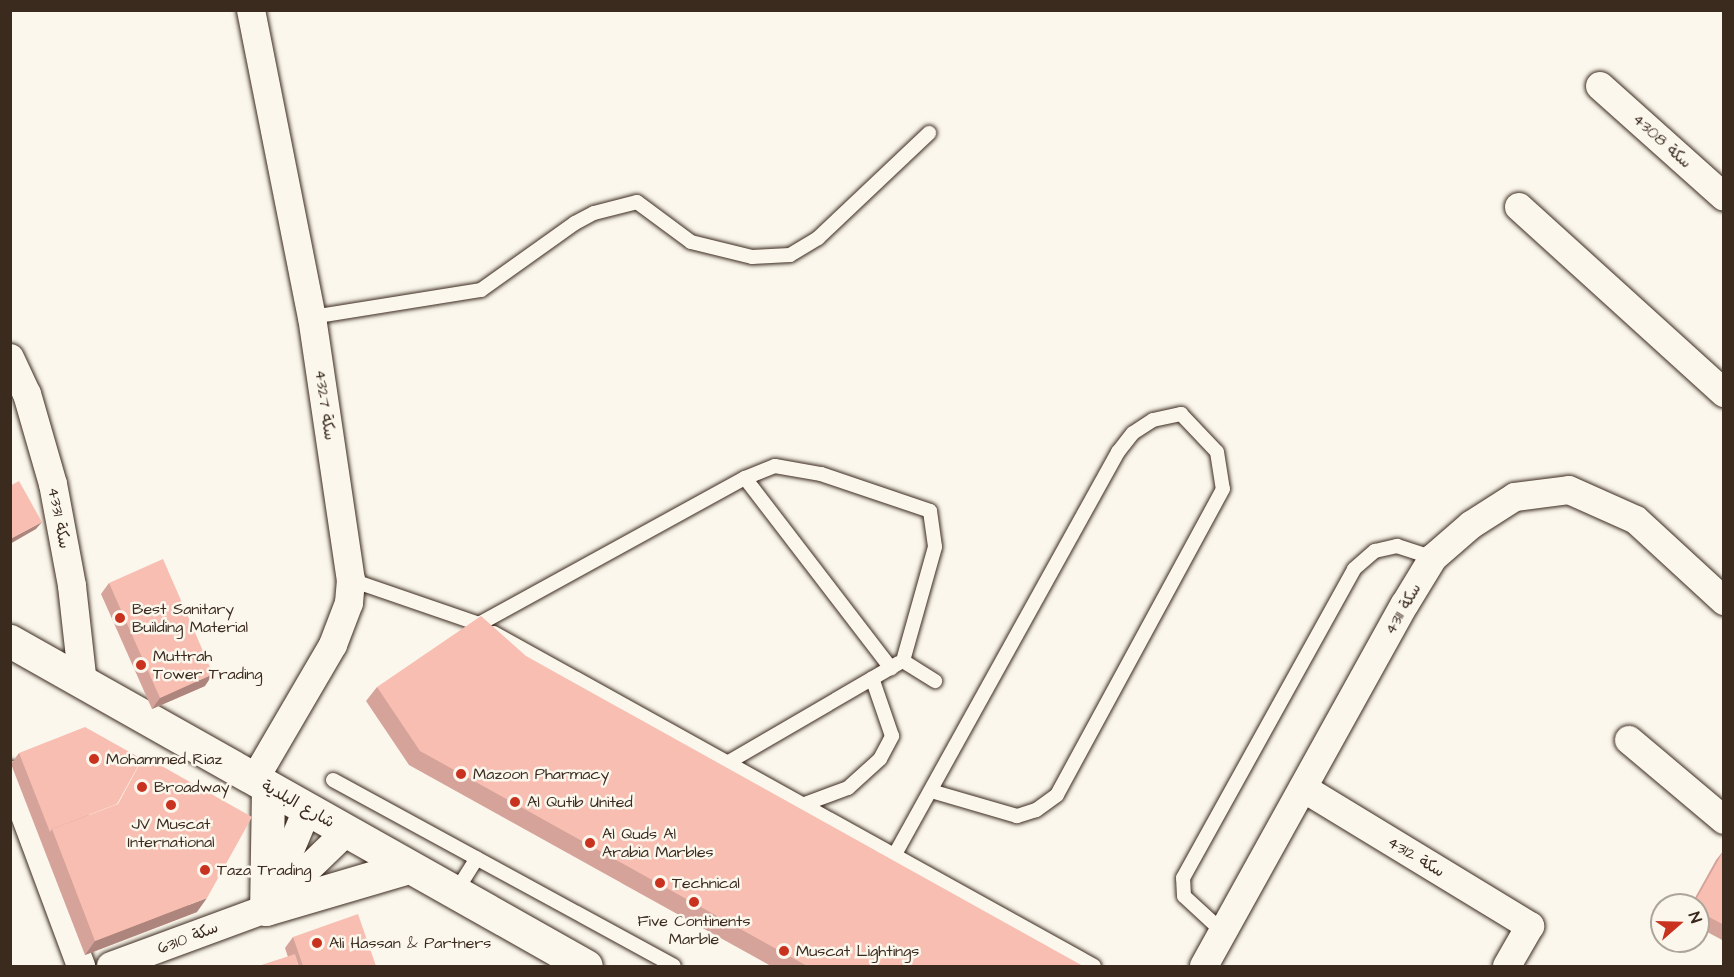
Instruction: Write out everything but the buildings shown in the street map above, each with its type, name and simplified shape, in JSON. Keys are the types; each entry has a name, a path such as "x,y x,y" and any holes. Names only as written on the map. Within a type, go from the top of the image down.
{"street":[{"name":"سكة 4327","path":"251,10 312,316 351,580 346,614 333,645 261,784"},
{"name":"سكة 4308","path":"1600,86 1724,197"},
{"path":"1519,207 1724,393"},
{"name":"سكة 4331","path":"10,358 27,394 53,484 72,586 83,684"},
{"name":"سكة 4311","path":"1204,966 1433,558 1471,525 1515,497 1569,490 1636,520 1724,601"},
{"name":"شارع البلدية","path":"10,641 586,966"},
{"path":"1629,740 1724,820"},
{"path":"10,775 81,966"},
{"path":"261,784 266,909"},
{"name":"سكة 4312","path":"1303,788 1530,926 1507,966"},
{"path":"266,909 307,810"},
{"path":"266,909 346,832"},
{"path":"266,909 409,867"},
{"name":"سكة 6310","path":"111,966 266,909"}],"lane":[{"path":"312,316 481,290 575,223 594,213 637,202 691,242 752,257 789,255 818,238 928,133"},
{"path":"894,856 1119,452 1133,433 1153,420 1181,414 1217,452 1223,489 1057,795 1036,810 1017,816 931,791"},
{"path":"479,624 745,478 775,466 821,474 930,511 935,547 897,664 728,763"},
{"path":"745,478 897,664 935,681"},
{"path":"1223,932 1184,896 1183,878 1354,569 1375,551 1397,546 1433,558"},
{"path":"351,580 479,624 1094,966"},
{"path":"802,805 848,788 880,759 892,736 872,678"},
{"path":"333,780 674,966"},
{"path":"455,893 477,858"}],"place":[{"name":"Best Sanitary Building Material","path":"120,618"},
{"name":"Muttrah Tower Trading","path":"141,665"},
{"name":"Mohammed Riaz","path":"94,759"},
{"name":"Mazoon Pharmacy","path":"461,774"},
{"name":"Broadway","path":"142,787"},
{"name":"Al Qutib United","path":"515,802"},
{"name":"JV Muscat International","path":"171,805"},
{"name":"Al Quds Al Arabia Marbles","path":"590,843"},
{"name":"Taza Trading","path":"205,870"},
{"name":"Technical","path":"660,883"},
{"name":"Five Continents Marble","path":"694,902"},
{"name":"Ali Hassan & Partners","path":"317,943"},
{"name":"Muscat Lightings","path":"784,951"}]}
